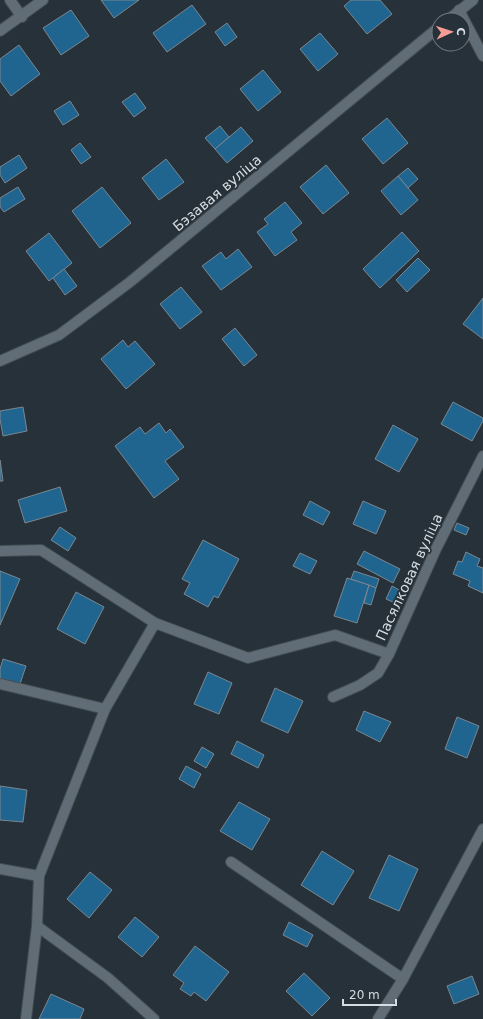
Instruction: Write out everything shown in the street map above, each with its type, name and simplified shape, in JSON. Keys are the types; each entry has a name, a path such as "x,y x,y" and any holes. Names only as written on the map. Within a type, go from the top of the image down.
{"street":[{"path":"10,0 22,17"},
{"path":"0,31 22,17 43,0"},
{"path":"473,0 459,10 483,56"},
{"name":"Бэзавая вуліца","path":"0,361 59,335 130,282 431,34"},
{"name":"Пасялковая вуліца","path":"0,551 41,550 155,623 248,658 335,635 389,654 436,549 483,456"},
{"path":"26,1019 37,926 39,876 105,710 155,623"},
{"path":"333,697 360,685 378,673 389,654"},
{"path":"1,684 105,710"},
{"path":"378,1019 403,979 483,829"},
{"path":"231,862 403,979"},
{"path":"0,869 39,876"},
{"path":"37,926 108,978 154,1019"}],"building":[{"path":"101,0 139,0 114,18"},
{"path":"351,0 380,0 392,14 367,34 344,6"},
{"path":"192,5 206,24 167,52 153,33"},
{"path":"71,10 89,36 61,55 43,28"},
{"path":"227,23 237,37 225,46 215,32"},
{"path":"320,33 338,54 318,71 300,49"},
{"path":"19,45 40,74 11,96 0,81 0,59"},
{"path":"263,70 281,92 258,111 240,89"},
{"path":"135,93 146,108 134,117 122,102"},
{"path":"70,101 79,115 63,125 54,111"},
{"path":"387,118 408,143 383,164 362,139"},
{"path":"220,126 229,137 215,149 205,138"},
{"path":"241,127 253,141 227,163 215,149"},
{"path":"80,143 91,157 81,164 71,150"},
{"path":"19,155 27,168 5,183 0,175 0,167"},
{"path":"166,159 184,182 159,200 142,178"},
{"path":"326,165 349,193 323,214 300,187"},
{"path":"408,168 418,179 408,188 398,176"},
{"path":"398,176 418,200 401,215 381,191"},
{"path":"18,187 25,199 4,212 0,207 0,198"},
{"path":"102,187 131,223 100,248 72,211"},
{"path":"285,202 302,223 291,232 297,240 275,256 257,232 268,224 264,219"},
{"path":"402,232 419,251 380,288 363,269"},
{"path":"49,233 72,263 49,281 26,251"},
{"path":"238,249 252,267 221,290 202,266 221,252 226,259"},
{"path":"418,258 430,270 407,292 396,280"},
{"path":"64,269 77,286 65,295 53,278"},
{"path":"181,287 202,312 180,329 160,304"},
{"path":"483,298 483,339 463,324"},
{"path":"235,328 257,355 244,366 222,339"},
{"path":"123,340 128,347 135,341 155,364 126,389 101,359"},
{"path":"453,402 483,418 483,421 472,441 441,424"},
{"path":"23,407 27,431 3,436 0,411"},
{"path":"159,423 166,433 170,429 184,447 165,461 179,479 154,498 115,446 140,427 145,434"},
{"path":"393,425 418,439 399,472 375,459"},
{"path":"0,460 3,481 0,481"},
{"path":"60,487 67,511 25,523 18,500"},
{"path":"310,501 330,512 323,525 303,515"},
{"path":"363,501 386,511 376,534 353,524"},
{"path":"457,523 469,528 466,535 454,530"},
{"path":"60,527 76,538 68,551 51,540"},
{"path":"203,540 239,559 218,598 214,596 208,607 184,594 190,583 182,579"},
{"path":"364,551 400,569 393,583 357,564"},
{"path":"466,552 480,559 477,566 483,568 483,593 468,586 470,581 453,574 458,561 462,562"},
{"path":"300,553 317,561 310,574 293,566"},
{"path":"0,571 20,579 0,625"},
{"path":"354,571 379,579 376,588 351,579"},
{"path":"347,578 369,585 357,623 334,616"},
{"path":"369,585 376,588 371,605 364,603"},
{"path":"392,586 401,591 395,603 386,599"},
{"path":"76,592 104,607 85,644 57,629"},
{"path":"3,659 26,666 20,684 0,678 0,669"},
{"path":"208,672 232,683 219,714 194,704"},
{"path":"275,688 303,701 288,733 261,721"},
{"path":"364,711 391,722 380,742 356,730"},
{"path":"457,717 479,726 467,758 445,749"},
{"path":"237,741 264,755 258,768 231,754"},
{"path":"202,747 214,754 206,768 194,761"},
{"path":"186,766 201,774 194,788 179,779"},
{"path":"0,786 27,790 23,822 0,820"},
{"path":"239,802 270,819 252,850 220,831"},
{"path":"322,851 354,871 333,905 301,885"},
{"path":"389,855 418,869 399,911 369,898"},
{"path":"90,872 112,890 89,918 67,899"},
{"path":"135,917 159,937 142,957 118,937"},
{"path":"289,922 313,935 307,947 283,935"},
{"path":"195,946 229,972 206,1001 194,992 191,996 180,989 184,983 173,975"},
{"path":"304,973 330,998 312,1016 286,991"},
{"path":"472,976 479,994 454,1004 447,986"},
{"path":"51,994 84,1009 80,1019 39,1019"}]}
